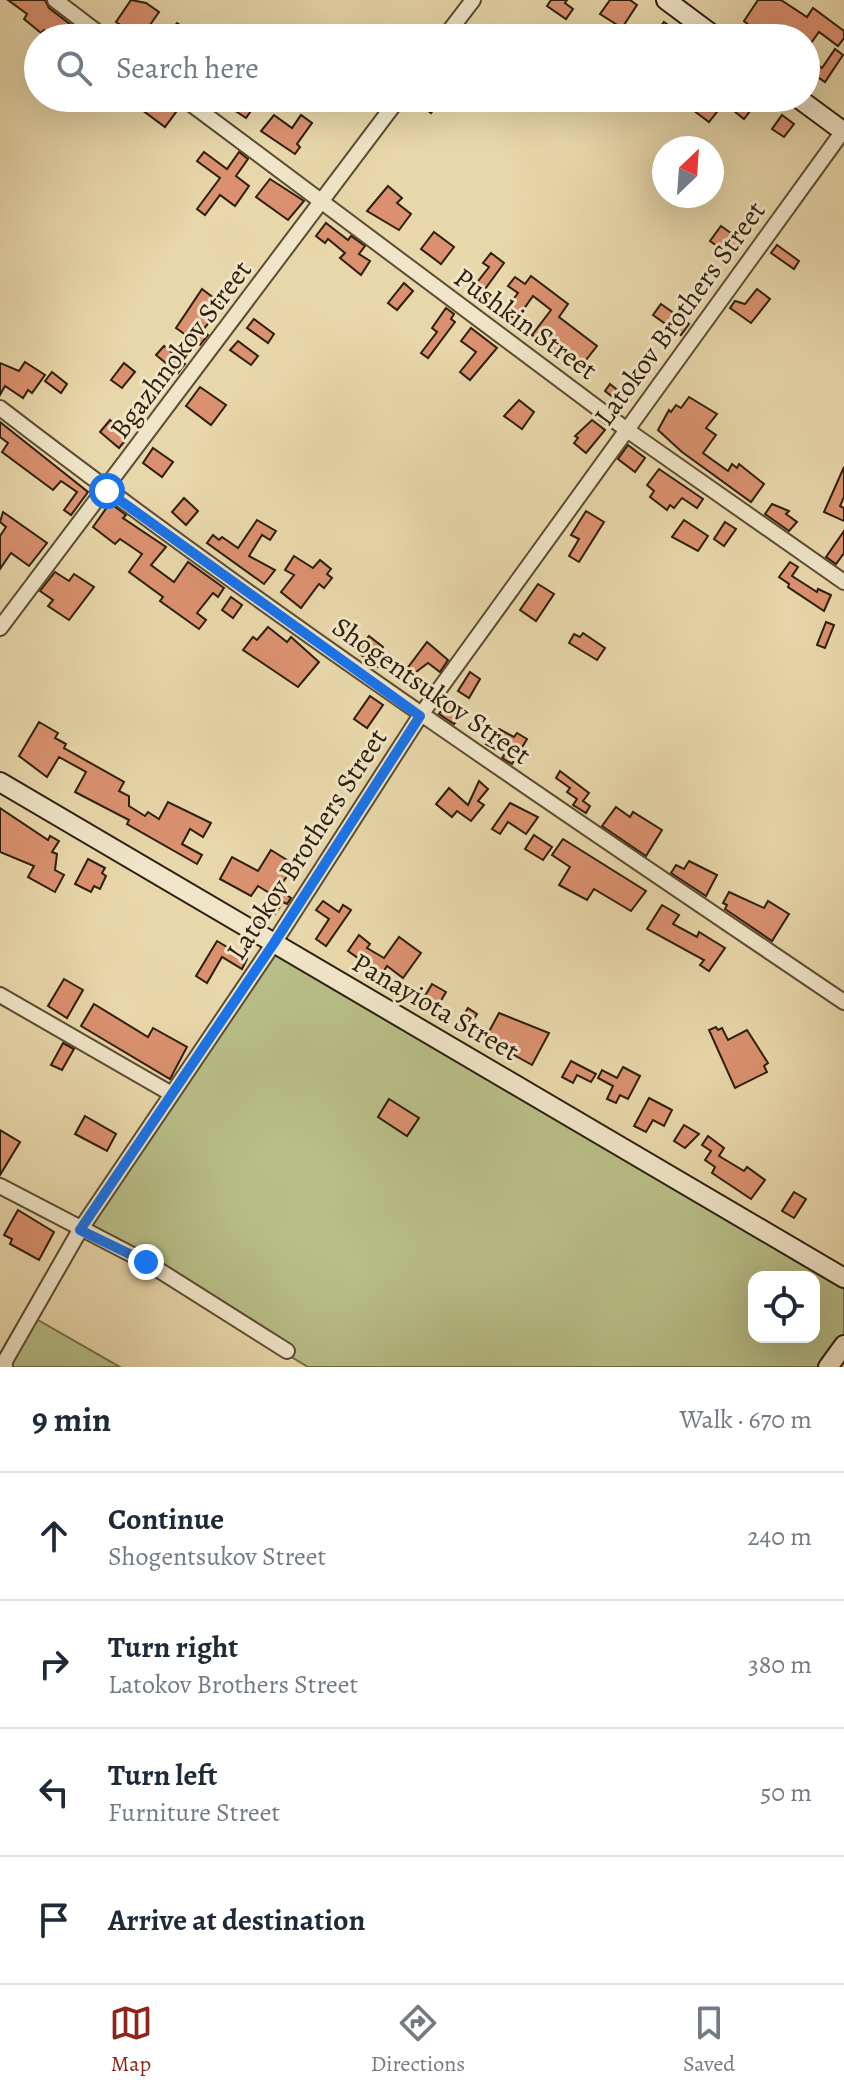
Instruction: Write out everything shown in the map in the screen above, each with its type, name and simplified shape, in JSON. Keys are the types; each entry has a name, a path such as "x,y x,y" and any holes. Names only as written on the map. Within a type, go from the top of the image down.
{"street":[{"path":"55,0 87,24"},
{"path":"455,24 473,0"},
{"path":"666,0 698,24"},
{"name":"Pushkin Street","path":"201,112 627,430 844,582"},
{"name":"Bgazhnokov Street","path":"0,628 107,491 388,112"},
{"path":"817,112 843,132"},
{"name":"Latokov Brothers Street","path":"3,1364 80,1230 274,943 420,716 843,132"},
{"name":"Shogentsukov Street","path":"0,408 107,491 420,716 844,1002"},
{"name":"Panayiota Street","path":"0,782 844,1278"},
{"path":"0,995 170,1093"},
{"path":"0,1186 146,1262 287,1351"},
{"path":"828,1367 844,1345"}],"green space":[{"path":"274,943 844,1278 844,1345 828,1367 308,1367 80,1230"},
{"path":"31,1316 120,1367 5,1367"}],"building":[{"path":"8,0 45,0 49,8 70,24 30,24 24,19 27,14"},
{"path":"131,0 146,3 159,12 151,24 116,22"},
{"path":"551,0 567,0 565,3 573,9 566,19 547,6"},
{"path":"610,0 630,0 637,5 625,24 616,24 600,14"},
{"path":"758,0 781,0 807,17 813,8 844,31 844,38 838,46 820,33 820,24 748,24 744,21"},
{"path":"835,49 843,55 825,82 820,79 820,67 822,68"},
{"path":"145,112 176,112 165,127"},
{"path":"696,112 717,112 709,122"},
{"path":"735,112 749,112 744,119"},
{"path":"274,115 292,128 301,115 312,123 297,144 300,147 295,154 261,131"},
{"path":"782,115 794,124 784,137 772,129"},
{"path":"204,152 227,169 239,152 248,159 236,176 249,186 235,206 220,195 205,215 197,209 220,178 197,161"},
{"path":"270,179 304,201 288,220 256,197"},
{"path":"388,186 402,198 397,203 411,214 399,230 367,211"},
{"path":"326,223 348,240 351,236 365,246 359,254 370,261 361,275 340,258 345,253 328,239 325,243 316,236"},
{"path":"721,226 742,241 734,252 730,249 727,253 710,241"},
{"path":"434,232 454,247 441,264 421,249"},
{"path":"777,245 799,261 794,269 771,253"},
{"path":"491,253 504,263 480,296 472,289 489,267 483,263"},
{"path":"531,276 568,304 559,317 597,346 578,370 532,335 551,310 533,296 516,320 504,311 518,293 508,286 515,277 525,284"},
{"path":"404,283 413,291 397,310 388,303"},
{"path":"202,289 223,305 202,331 208,335 200,345 176,328"},
{"path":"757,289 770,299 751,323 730,308 735,301 745,304"},
{"path":"661,304 689,324 681,335 653,315"},
{"path":"446,308 454,314 451,319 455,322 428,358 421,353 437,332 432,328"},
{"path":"254,319 274,334 268,343 247,328"},
{"path":"471,328 497,348 470,380 460,372 476,352 461,341"},
{"path":"238,341 258,356 251,365 230,350"},
{"path":"164,346 185,364 178,373 156,355"},
{"path":"25,362 45,375 32,393 28,390 23,398 5,386 0,395 0,363 19,371"},
{"path":"124,363 135,372 122,388 111,380"},
{"path":"52,372 67,384 61,393 45,381"},
{"path":"610,384 630,400 624,406 605,391"},
{"path":"200,387 226,405 211,425 186,406"},
{"path":"689,397 717,414 706,428 716,435 703,453 728,471 732,464 737,468 739,464 764,484 751,502 682,452 658,430 669,410 671,412 676,405 681,408"},
{"path":"519,400 534,412 522,429 504,416"},
{"path":"110,420 129,436 119,448 100,432"},
{"path":"592,420 605,430 586,453 574,443 578,438 575,436"},
{"path":"0,422 88,492 71,515 64,510 77,492 61,481 53,490 2,452 8,443 0,437"},
{"path":"628,445 645,458 635,472 618,459"},
{"path":"153,448 173,462 162,477 143,463"},
{"path":"844,467 844,497 840,506 844,508 844,521 824,512"},
{"path":"659,469 703,499 697,508 682,498 674,508 670,505 667,510 650,497 654,491 647,485"},
{"path":"184,498 198,511 186,525 172,512"},
{"path":"110,503 126,515 123,518 166,547 151,565 174,582 188,562 224,588 218,597 213,593 197,613 206,620 199,629 160,601 163,597 129,572 142,554 120,539 115,544 93,527"},
{"path":"772,504 789,511 786,514 797,522 789,531 765,514"},
{"path":"586,511 604,522 579,562 569,556 579,539 571,535"},
{"path":"3,512 47,543 29,566 11,553 0,569 0,536 6,527 0,522"},
{"path":"257,520 276,531 270,540 262,535 249,556 275,570 264,584 207,543 213,535 238,548"},
{"path":"684,520 708,536 698,551 672,537"},
{"path":"725,522 736,529 724,546 714,539"},
{"path":"844,531 844,553 836,564 826,557"},
{"path":"294,556 313,568 320,560 331,569 327,574 332,578 324,588 319,584 301,608 281,592 294,575 285,570"},
{"path":"790,562 798,567 792,576 817,592 818,589 831,595 824,611 788,587 789,584 779,577"},
{"path":"55,572 69,581 74,574 94,587 69,620 48,606 53,600 40,591"},
{"path":"538,584 554,594 536,621 520,610"},
{"path":"231,597 242,605 233,618 222,610"},
{"path":"826,622 834,625 825,648 817,645"},
{"path":"268,627 287,642 291,637 319,662 298,687 243,650 253,637 257,640"},
{"path":"583,633 605,648 597,660 569,643 574,634 580,637"},
{"path":"369,636 383,647 380,651 386,656 378,667 357,652"},
{"path":"427,642 448,660 440,672 428,663 412,675 406,670"},
{"path":"470,672 480,679 469,698 458,691"},
{"path":"370,696 383,705 367,728 354,719"},
{"path":"447,702 462,712 454,724 439,714"},
{"path":"39,722 58,733 55,738 66,744 64,748 124,782 119,791 129,796 129,806 145,816 148,812 159,819 168,802 211,823 203,837 190,829 182,844 202,855 197,864 127,824 129,820 75,792 86,772 59,757 47,777 19,756"},
{"path":"499,729 514,737 517,733 527,739 512,764 502,758 505,754 486,744 493,731 497,733"},
{"path":"560,771 589,793 583,801 590,806 586,813 573,805 577,799 567,792 570,788 556,778"},
{"path":"479,781 488,789 478,801 484,805 471,821 457,811 452,817 436,804 449,788 468,805"},
{"path":"510,803 538,817 526,834 508,822 500,834 492,829"},
{"path":"616,807 630,817 633,812 662,830 646,856 602,826"},
{"path":"0,808 48,840 50,836 59,841 52,852 57,854 55,870 64,875 55,892 28,877 34,866 0,852"},
{"path":"534,835 552,847 543,860 525,849"},
{"path":"563,839 646,891 631,911 594,889 587,900 559,885 570,867 552,855"},
{"path":"271,850 295,865 278,889 291,898 287,904 283,902 275,914 266,907 274,896 258,886 251,896 220,879 232,857 258,871"},
{"path":"88,859 105,868 102,873 106,876 100,889 94,886 91,892 75,884"},
{"path":"689,861 717,875 706,896 671,873 676,865 684,869"},
{"path":"729,892 764,908 768,901 789,914 772,941 725,909 727,905 723,903"},
{"path":"323,901 339,912 343,905 351,910 326,946 316,939 329,919 316,910"},
{"path":"662,905 679,915 673,924 697,937 699,932 725,948 709,971 700,965 704,960 647,929"},
{"path":"359,935 370,944 367,948 384,958 399,937 421,953 403,978 387,966 380,977 360,964 362,961 348,951"},
{"path":"217,941 247,959 242,969 222,957 207,983 196,976"},
{"path":"64,979 83,990 67,1018 48,1006"},
{"path":"432,984 446,992 436,1009 422,1001"},
{"path":"94,1004 148,1037 153,1028 187,1047 170,1079 81,1026"},
{"path":"468,1008 477,1014 467,1030 458,1024"},
{"path":"499,1013 549,1033 532,1065 485,1039"},
{"path":"716,1027 718,1030 722,1028 728,1040 747,1030 768,1063 764,1066 767,1072 735,1088 709,1030"},
{"path":"63,1043 74,1049 62,1070 51,1065"},
{"path":"571,1061 596,1074 591,1082 577,1075 573,1083 562,1077"},
{"path":"623,1067 640,1076 628,1099 620,1095 616,1103 607,1099 613,1086 598,1078 602,1070 617,1078"},
{"path":"649,1098 672,1110 664,1126 653,1120 646,1132 634,1126"},
{"path":"389,1099 419,1118 407,1136 378,1117"},
{"path":"85,1116 116,1134 107,1151 75,1134"},
{"path":"684,1125 699,1134 685,1148 674,1141"},
{"path":"0,1130 20,1142 0,1175"},
{"path":"708,1136 724,1148 719,1156 744,1171 747,1167 765,1180 751,1199 712,1173 715,1167 705,1160 711,1151 702,1145"},
{"path":"794,1192 806,1199 794,1218 782,1211"},
{"path":"18,1210 54,1232 39,1260 10,1244 12,1239 4,1235"}],"route":[{"path":"107,491 420,716 274,943 80,1230 146,1262"}]}
